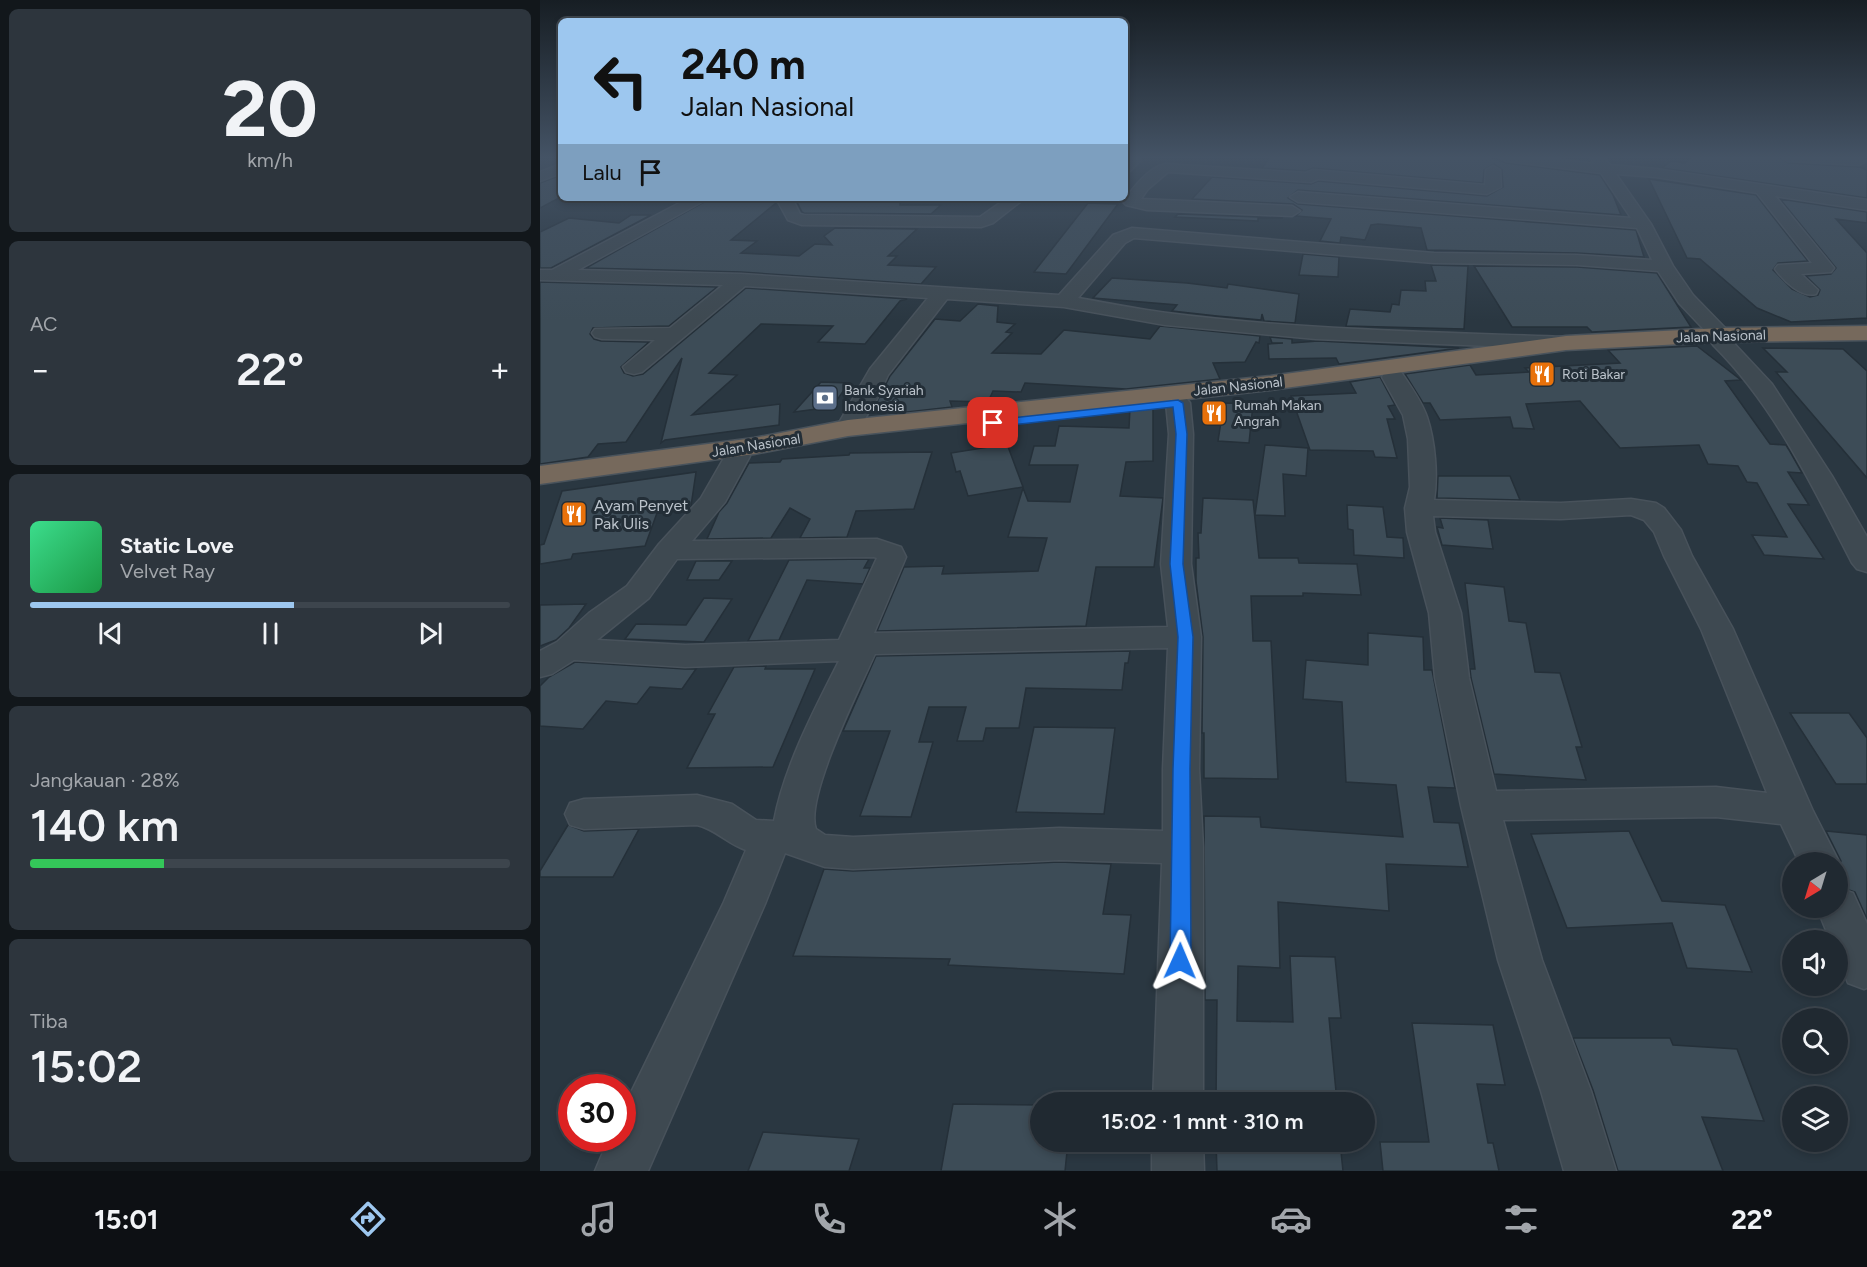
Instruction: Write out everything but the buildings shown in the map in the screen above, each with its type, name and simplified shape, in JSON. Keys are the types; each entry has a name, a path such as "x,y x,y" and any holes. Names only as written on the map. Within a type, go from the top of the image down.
{"highway":[{"name":"Jalan Nasional","path":"540,484 737,456 927,425 1270,383 1566,343 1867,333"},
{"name":"Jalan Nasional","path":"540,475 754,446 848,428 927,425 1178,403 1574,352 1748,338 1867,344"}],"street":[{"path":"545,279 675,212"},
{"path":"791,212 794,217 802,220 920,223 984,221 997,212"},
{"path":"1206,212 1287,221 1444,258 1576,260 1664,266"},
{"path":"1287,221 1292,212"},
{"path":"1064,301 1119,239 1128,234 1287,221 1450,212"},
{"path":"1562,212 1643,224"},
{"path":"1634,212 1664,266 1686,299 1748,338 1743,361 1767,392 1813,466 1867,563"},
{"path":"1780,212 1825,268 1784,269 1809,290"},
{"path":"545,279 741,280 1064,301 1165,319 1229,326 1348,334 1566,343"},
{"path":"634,367 741,280"},
{"path":"848,428 878,374 942,293"},
{"path":"602,333 672,334"},
{"path":"1393,377 1415,415 1420,439 1423,487 1419,508 1421,532 1444,613 1452,678 1480,806 1520,960 1566,1090 1590,1171"},
{"path":"1178,403 1181,434 1176,564 1185,637 1181,769 1183,847 1178,1092"},
{"path":"540,666 568,649 600,620 638,592 669,549 712,502 737,456"},
{"path":"1419,508 1561,511 1631,507 1646,509 1654,514 1667,530 1678,556 1717,629 1794,811 1814,852"},
{"path":"621,1171 744,904 793,821 798,794 892,557 890,552 882,549 865,548 669,549"},
{"path":"568,649 685,656 857,647 1185,637"},
{"path":"1480,806 1716,802 1794,811"},
{"path":"584,814 708,812 718,815 748,835 785,838 815,849 853,853 1059,844 1183,847"},
{"path":"1843,918 1864,969"},
{"path":"1178,1152 1178,1171"}],"place":[{"name":"Roti Bakar","path":"1542,374"},
{"name":"Bank Syariah Indonesia","path":"825,398"},
{"name":"Rumah Makan Angrah","path":"1214,413"},
{"name":"Ayam Penyet Pak Ulis","path":"574,514"}],"route":[{"path":"993,423 1178,403 1181,434 1176,564 1185,637 1181,769 1183,847 1180,961"}]}
